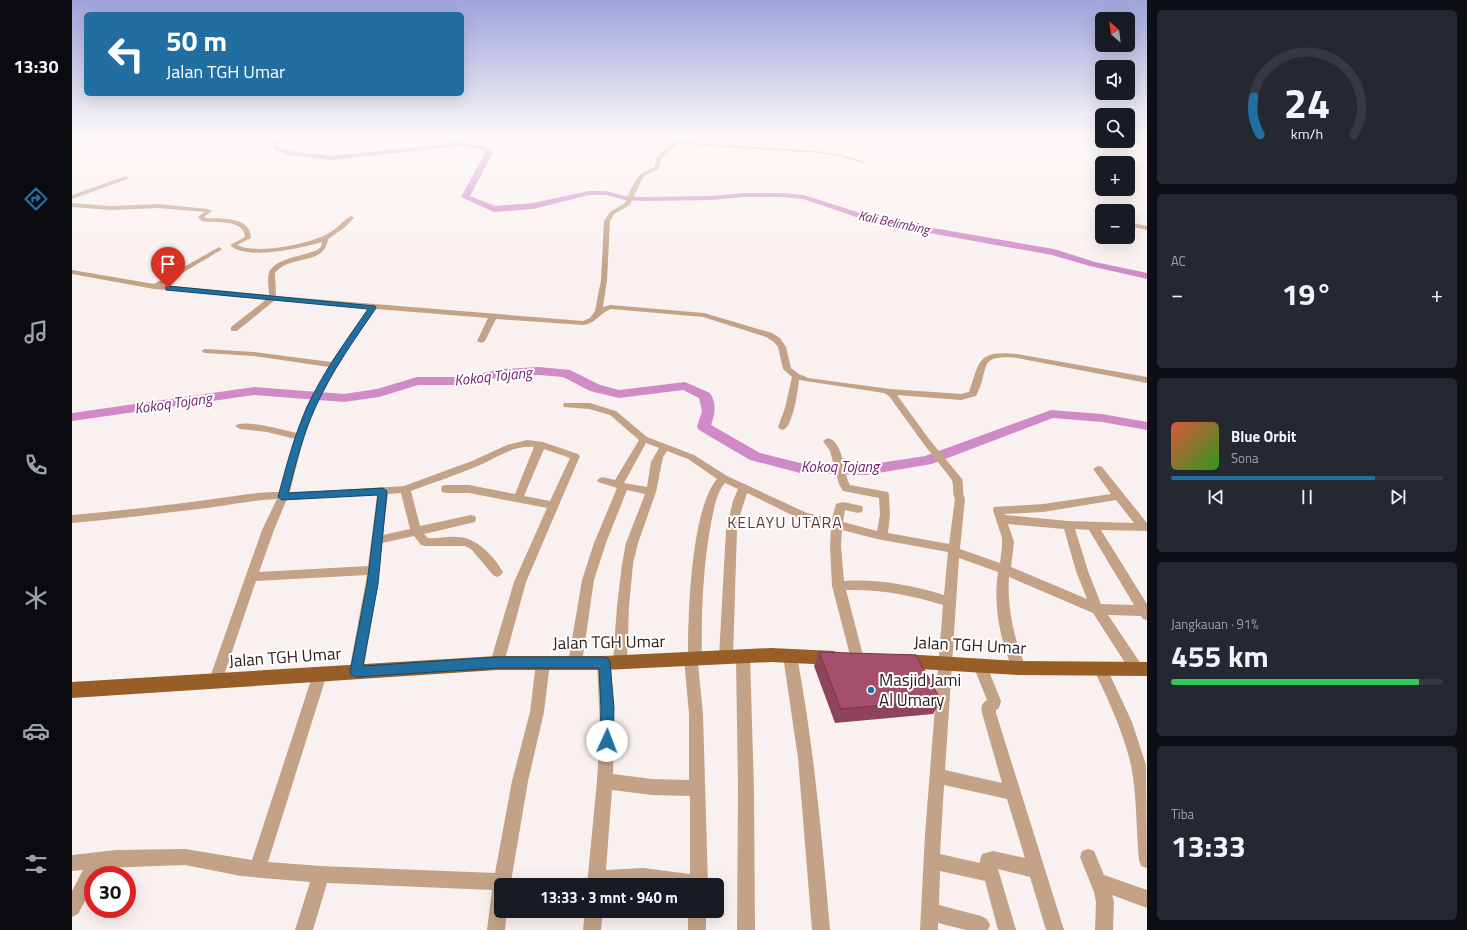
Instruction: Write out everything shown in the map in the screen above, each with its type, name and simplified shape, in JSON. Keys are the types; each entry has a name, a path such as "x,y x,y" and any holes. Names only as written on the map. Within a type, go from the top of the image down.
{"main road":[{"name":"Jalan TGH Umar","path":"72,690 497,663 604,663 742,656 790,656 945,662 1019,668 1141,669"}],"street":[{"path":"72,197 119,180"},
{"path":"72,272 154,287 373,308 584,323 594,319 599,311 604,280 607,221 612,213 625,206 639,180"},
{"path":"72,205 106,208 148,206 206,210 209,211 208,213 201,217 204,220 235,222 242,224 246,228 249,232 248,238 234,246 240,249 280,249 304,245 325,238 336,232 351,218"},
{"path":"1136,226 1147,228"},
{"path":"273,298 272,273 274,270 282,264 318,252 324,247 325,238"},
{"path":"154,287 189,264 219,248"},
{"path":"234,329 273,298"},
{"path":"599,311 610,307 691,313 714,318 769,335 780,343 787,369 796,376 806,380 889,392 961,397 969,396 974,391 983,362 986,358 998,355 1017,356 1147,380"},
{"path":"216,680 268,530 282,497 300,437 311,407 334,365 373,308"},
{"path":"481,341 493,316"},
{"path":"205,351 254,354 334,365"},
{"path":"783,427 790,408 796,376"},
{"path":"889,392 895,396 926,441 957,479 959,485 958,495 960,507 954,551 948,647 945,662 929,930"},
{"path":"567,405 590,406 613,413 644,439 691,457 723,478 791,511 837,525 954,551 974,557 1097,609 1146,612"},
{"path":"240,426 267,429 300,437"},
{"path":"575,663 588,580 621,485 644,439"},
{"path":"828,441 834,450 844,484 847,488 884,496 885,515 882,536"},
{"path":"72,519 120,515 222,502 254,496 282,497 405,489 476,463 510,447 527,443 540,444 573,455 575,458 520,582 497,663"},
{"path":"518,498 537,455 540,444"},
{"path":"620,662 623,593 626,572 635,531 646,508 651,491 657,457 665,447"},
{"path":"1098,469 1145,527"},
{"path":"699,878 696,699 693,659 695,601 702,549 714,491 716,484 723,478"},
{"path":"602,480 651,491"},
{"path":"726,657 731,536 739,499 744,487"},
{"path":"405,489 416,531 421,538 427,543 454,540 471,543 497,572"},
{"path":"446,489 470,489 553,505"},
{"path":"356,672 374,570 383,491"},
{"path":"1019,668 1005,628 1002,588 1003,570 1008,552 1008,540 998,510 1039,508 1119,496"},
{"path":"858,509 842,506 837,525 835,541 838,586 873,659"},
{"path":"378,540 471,519"},
{"path":"1002,519 1068,525 1145,527"},
{"path":"1068,525 1082,571 1097,609 1141,669"},
{"path":"1093,526 1110,558 1146,612"},
{"path":"252,577 374,570"},
{"path":"838,586 863,585 907,590 950,602"},
{"path":"742,656 746,789 746,930"},
{"path":"790,656 797,691 805,757 812,819 821,930"},
{"path":"502,878 520,781 537,712 543,663"},
{"path":"596,878 605,781 607,727 604,663"},
{"path":"980,665 994,699 994,703 989,706 988,709 1055,930"},
{"path":"1100,668 1128,730 1137,761 1142,793 1147,860"},
{"path":"257,870 320,674"},
{"path":"938,776 1014,793"},
{"path":"605,781 652,787 698,788"},
{"path":"72,863 98,860 184,857 257,870 494,885"},
{"path":"1088,858 1105,902 1104,930"},
{"path":"1007,930 988,860 993,859 1038,870"},
{"path":"72,908 98,860"},
{"path":"932,861 991,874"},
{"path":"304,930 321,874"},
{"path":"634,878 651,878"},
{"path":"1098,881 1147,899"},
{"path":"930,912 981,925"},
{"path":"496,930 497,918"},
{"path":"592,930 593,918"},
{"path":"697,918 697,930"}],"building":[{"name":"Masjid Jami Al Umary","path":"819,652 916,655 941,700 841,709"}],"waterway":[{"name":"Kali Belimbing","path":"473,180 465,197 494,209 533,206 589,193 606,193 625,198 644,199 711,198 744,195 781,195 804,197 874,220 1054,252 1093,264 1147,276"},
{"name":"Kokoq Tojang","path":"72,417 254,391 344,398 379,393 417,381 467,381 501,373 539,371 566,373 595,388 619,394 685,386 705,396 709,411 704,427 755,457 800,468 866,470 927,461 1051,414 1102,418 1147,426"}],"place":[{"name":"Masjid Jami Al Umary","path":"871,690"}],"district":[{"name":"KELAYU UTARA","path":"785,522"}],"route":[{"path":"168,288 373,308 352,336 311,407 282,497 383,491 372,584 356,672 497,663 604,663 607,708 607,741"}]}
